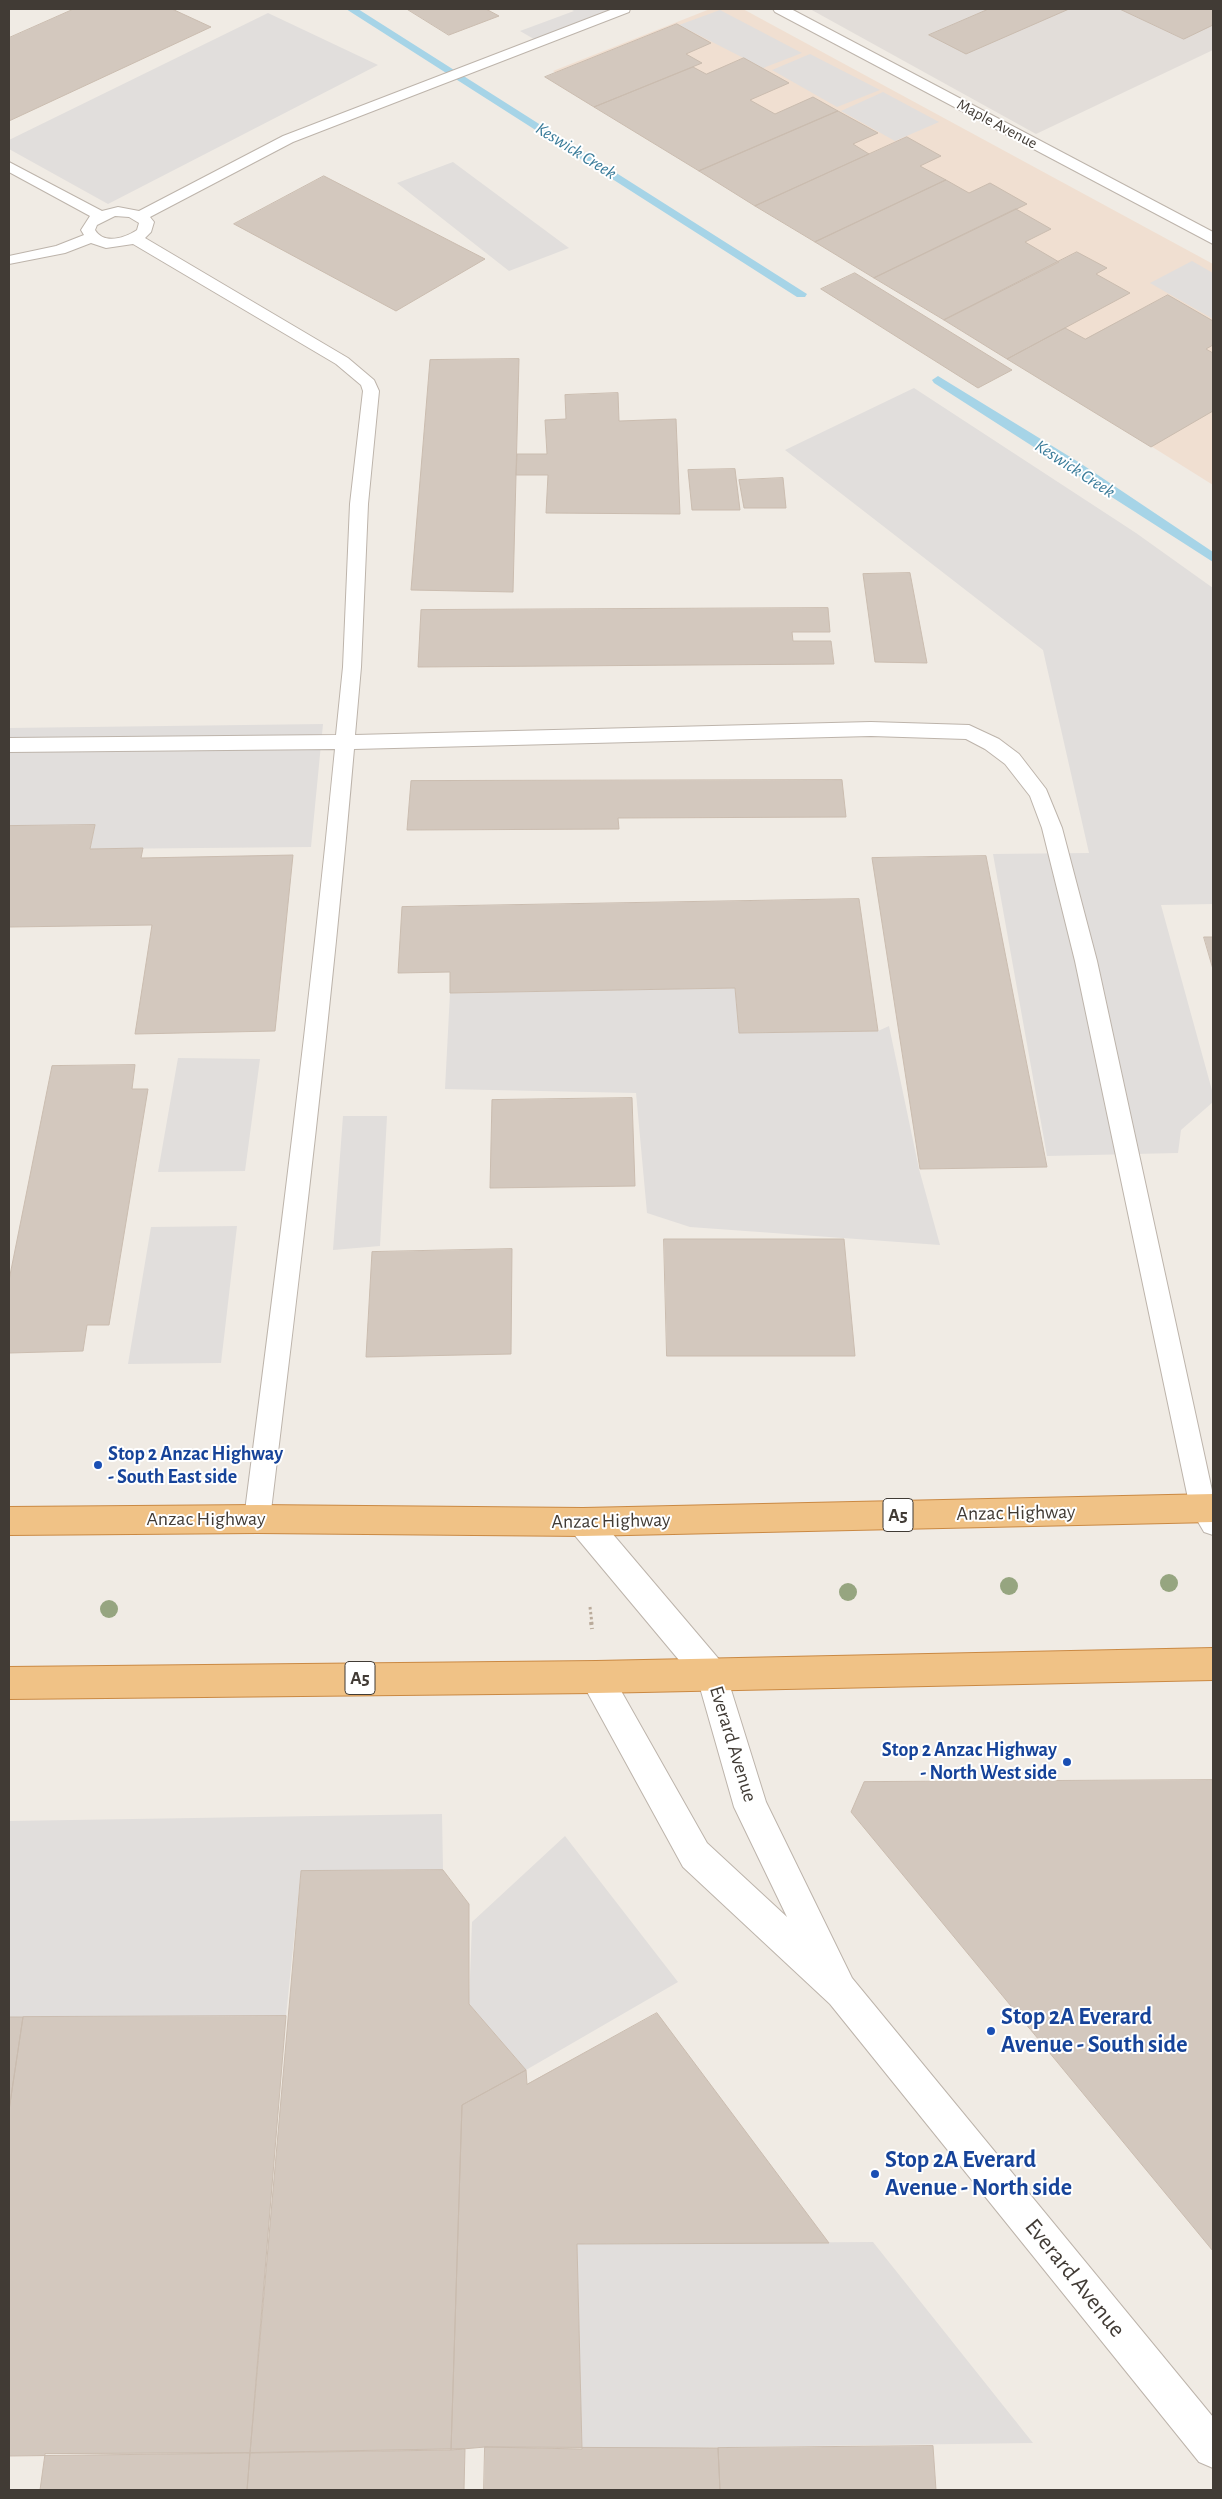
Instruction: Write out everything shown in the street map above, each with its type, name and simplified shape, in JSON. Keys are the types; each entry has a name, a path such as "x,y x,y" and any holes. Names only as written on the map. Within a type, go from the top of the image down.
{"highway":[{"name":"Anzac Highway","path":"9,1521 257,1519 583,1522 1210,1513"},
{"name":"A5","path":"9,1683 596,1677 1213,1664"}],"street":[{"name":"Maple Avenue","path":"780,9 1213,239"},
{"name":"Everard Avenue","path":"583,1522 712,1675 751,1807 842,1992"},
{"name":"Everard Avenue","path":"596,1677 695,1855 842,1992 1213,2448"}],"lane":[{"path":"140,216 283,142 624,9"},
{"path":"9,166 100,216"},
{"path":"119,212 140,216 146,222 147,227 135,239 126,242 106,243 92,237 88,233 88,228 100,216 119,212"},
{"path":"9,260 60,250 92,237"},
{"path":"135,239 342,361 368,383 371,391 359,504 352,667 346,742 308,1112 257,1519"},
{"path":"9,745 346,742 871,729 969,732 1012,759 1039,794 1052,828 1081,942 1210,1513"}],"shaded area":[{"path":"570,9 624,9 539,42 520,31 574,11"},
{"path":"710,9 743,9 1213,264 1213,485 553,71"},
{"path":"810,9 1213,9 1213,50 1036,134"},
{"path":"720,10 802,53 763,68 679,25"},
{"path":"268,13 378,65 108,204 9,149 9,140"},
{"path":"810,54 880,90 837,107 772,70"},
{"path":"883,92 939,122 895,141 841,111"},
{"path":"453,162 569,248 509,271 397,183"},
{"path":"1192,261 1213,273 1213,319 1150,283"},
{"path":"914,388 1136,533 1213,588 1213,904 1161,905 1213,1094 1213,1102 1181,1130 1178,1153 1047,1156 993,854 1089,853 1043,650 785,450"},
{"path":"323,724 311,847 90,849 95,825 9,826 9,728"},
{"path":"735,988 739,1033 878,1031 889,1026 919,1169 940,1245 690,1227 647,1213 636,1093 445,1089 450,993"},
{"path":"178,1058 260,1059 245,1171 158,1172"},
{"path":"343,1116 387,1116 380,1246 333,1250"},
{"path":"237,1226 221,1363 128,1364 151,1227"},
{"path":"442,1814 443,1870 301,1871 286,2016 9,2017 9,1821"},
{"path":"565,1836 678,1982 526,2070 469,2004 472,1922"},
{"path":"873,2242 1033,2443 582,2449 577,2244"}],"building":[{"path":"74,9 172,9 211,27 9,121 9,38"},
{"path":"407,9 486,9 499,16 449,35"},
{"path":"989,9 1069,9 966,54 929,35"},
{"path":"1120,9 1213,9 1213,25 1184,39"},
{"path":"677,24 711,43 686,54 702,63 594,107 545,77"},
{"path":"744,58 789,83 750,100 775,114 813,97 838,111 699,171 594,107 693,67 706,74"},
{"path":"838,111 878,133 853,144 869,154 755,206 699,171"},
{"path":"907,137 941,156 920,166 946,180 815,242 755,206"},
{"path":"324,176 485,259 396,311 234,224"},
{"path":"946,180 969,193 990,183 1027,204 874,278 815,242"},
{"path":"1016,209 1051,229 1025,242 1059,262 944,320 874,278"},
{"path":"1077,252 1107,268 1096,274 1130,293 1007,359 944,320"},
{"path":"855,273 1012,370 978,388 821,289"},
{"path":"1168,295 1213,321 1213,345 1206,349 1213,353 1213,411 1151,447 1007,359 1065,328 1085,339"},
{"path":"519,359 513,592 411,590 430,360"},
{"path":"618,393 619,421 676,419 680,514 546,513 548,475 516,475 517,454 547,454 545,420 566,419 565,395"},
{"path":"735,469 740,510 692,510 688,470"},
{"path":"783,478 786,508 744,508 739,480"},
{"path":"910,573 927,663 875,662 863,574"},
{"path":"828,608 830,632 792,632 793,641 831,641 834,664 418,667 421,610"},
{"path":"842,780 846,817 618,818 619,829 407,830 411,781"},
{"path":"95,825 90,849 143,848 141,858 293,855 275,1031 135,1034 152,925 9,927 9,826"},
{"path":"986,856 1047,1167 920,1169 872,858"},
{"path":"859,899 878,1031 739,1033 735,988 450,993 450,972 398,973 402,907"},
{"path":"1204,937 1213,937 1213,969"},
{"path":"135,1065 132,1089 148,1089 109,1325 87,1325 83,1351 9,1353 9,1280 52,1066"},
{"path":"632,1098 635,1186 490,1188 492,1100"},
{"path":"664,1239 844,1239 855,1356 667,1356"},
{"path":"512,1249 511,1354 366,1357 372,1252"},
{"path":"1213,1780 1213,2251 851,1812 864,1782"},
{"path":"443,1870 469,1904 469,2004 526,2070 462,2105 451,2450 250,2453 301,1871"},
{"path":"657,2013 829,2243 577,2244 582,2449 485,2447 451,2450 462,2105 526,2070 527,2084"},
{"path":"286,2016 250,2453 9,2456 9,2110 23,2017"},
{"path":"9,2017 23,2017 9,2110"},
{"path":"933,2446 936,2490 720,2490 718,2448"},
{"path":"485,2447 718,2448 720,2490 484,2490"},
{"path":"465,2449 464,2490 247,2490 250,2453"},
{"path":"250,2453 247,2490 40,2490 45,2454"}],"waterway":[{"name":"Keswick Creek","path":"351,9 801,294"},
{"name":"Keswick Creek","path":"938,380 1075,466 1213,558"}],"place":[{"name":"Stop 2 Anzac Highway - South East side","path":"98,1465"},
{"name":"Stop 2 Anzac Highway - North West side","path":"1067,1762"},
{"name":"Stop 2A Everard Avenue - South side","path":"991,2031"},
{"name":"Stop 2A Everard Avenue - North side","path":"875,2174"}]}
